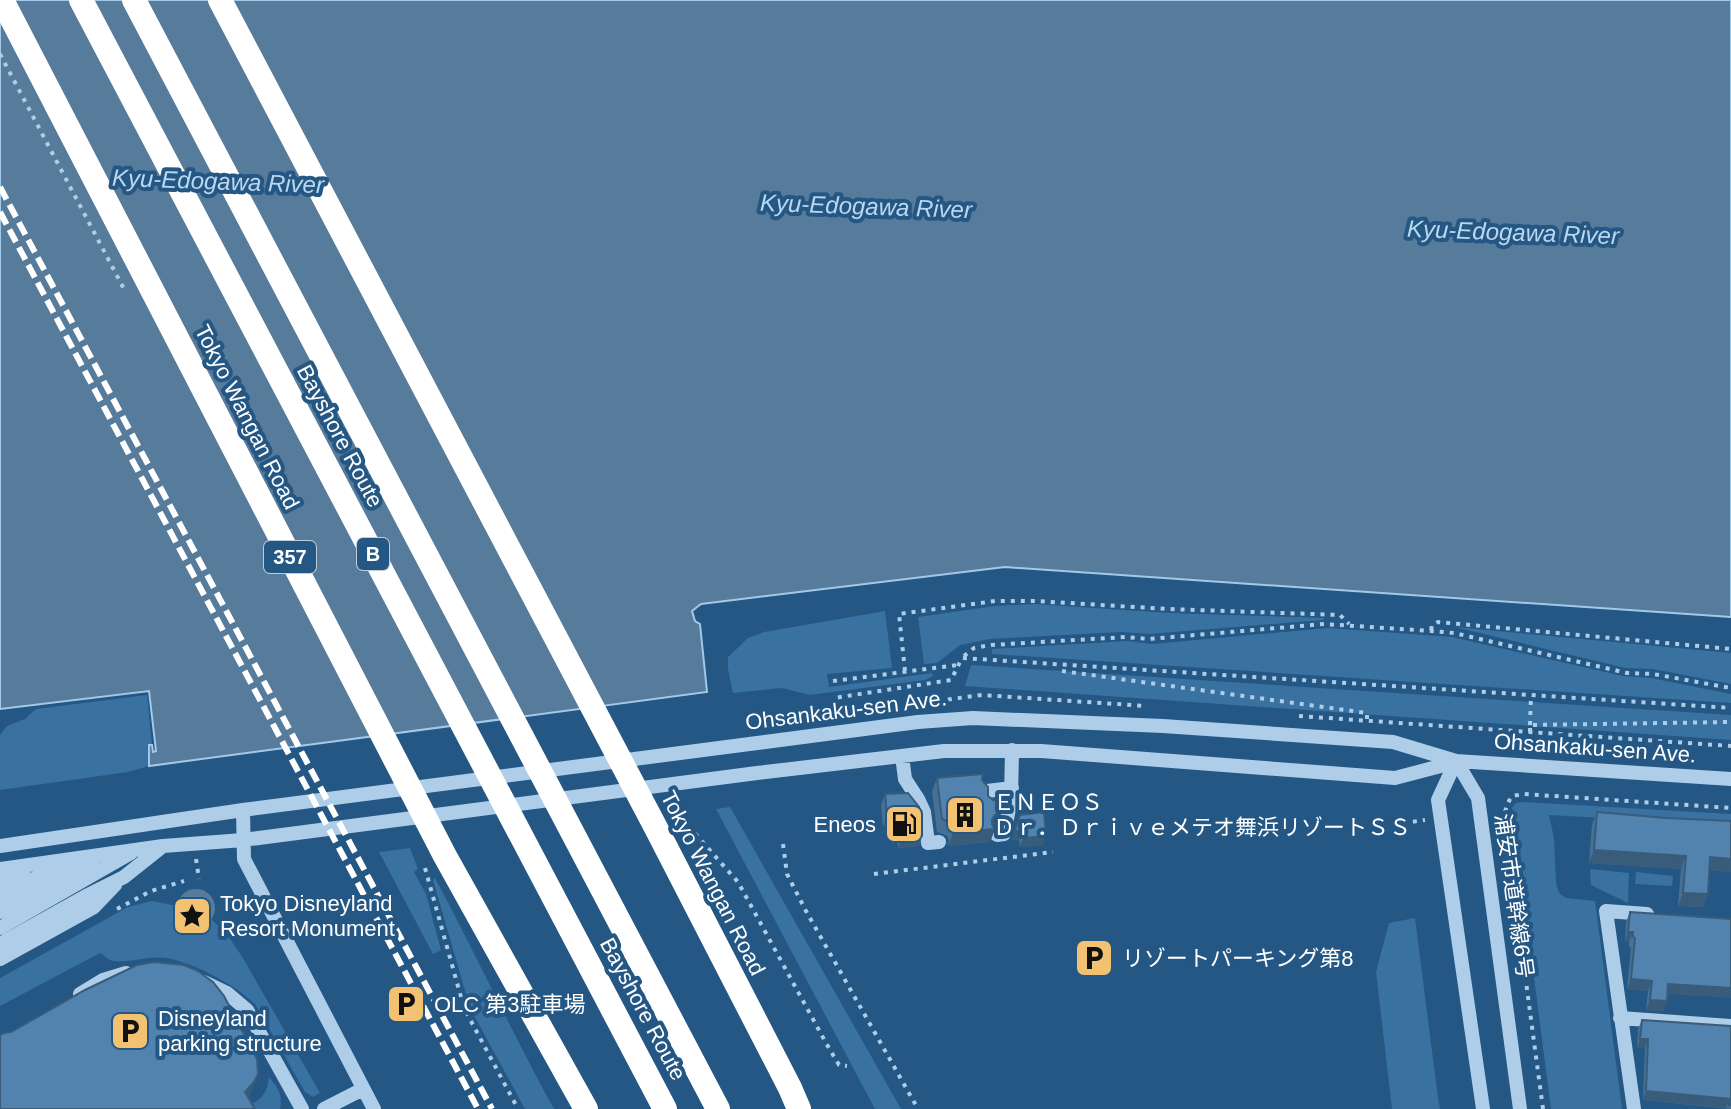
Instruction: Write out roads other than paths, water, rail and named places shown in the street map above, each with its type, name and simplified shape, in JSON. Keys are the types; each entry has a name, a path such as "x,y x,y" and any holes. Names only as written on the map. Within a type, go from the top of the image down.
{"highway":[{"name":"Tokyo Wangan Road","path":"2,0 445,856 586,1109"},
{"name":"Bayshore Route","path":"81,0 665,1109"},
{"name":"Bayshore Route","path":"134,0 718,1109"},
{"name":"Tokyo Wangan Road","path":"220,0 649,814 797,1102"},
{"path":"621,1023 647,1109"}],"street":[{"name":"Ohsankaku-sen Ave.","path":"0,846 243,810 903,724 973,718 1163,726 1393,742 1456,761 1731,779"},
{"path":"1000,826 1011,795 1012,750"},
{"name":"Ohsankaku-sen Ave.","path":"0,869 163,846 243,840 944,751 1055,752 1395,778 1456,761"},
{"path":"902,756 905,779 928,805 934,834"},
{"path":"1456,761 1438,800 1483,1109"},
{"name":"浦安市道幹線6号","path":"1456,761 1478,798 1520,1109"},
{"path":"990,798 1011,795"},
{"path":"243,810 244,859 374,1109"},
{"path":"0,959 94,907 124,877 163,846"},
{"path":"0,928 139,849"},
{"path":"0,912 102,855"},
{"path":"0,898 71,858"},
{"path":"0,883 35,864"},
{"path":"0,944 124,877"},
{"path":"1634,1109 1606,911 1668,915"},
{"path":"64,1003 103,980 136,971"},
{"path":"195,978 227,993 247,1010 302,1109"},
{"path":"1620,1018 1731,1026"},
{"path":"324,1109 363,1089"}],"water":[{"name":"Kyu-Edogawa River","path":"0,0 1731,0 1731,617 1005,567 701,604 692,611 695,621 700,624 707,692 149,766 149,745 152,745 153,752 156,751 149,691 0,709"}],"railway":[{"path":"0,187 492,1109"},
{"path":"0,212 478,1109"}],"place":[{"name":"ＥＮＥＯＳ Ｄｒ．Ｄｒｉｖｅメテオ舞浜リゾートＳＳ","path":"965,815"},
{"name":"Eneos","path":"904,824"},
{"name":"Tokyo Disneyland Resort Monument","path":"192,916"},
{"name":"リゾートパーキング第8","path":"1094,958"},
{"name":"OLC 第3駐車場","path":"406,1004"},
{"name":"Disneyland parking structure","path":"130,1031"}]}
